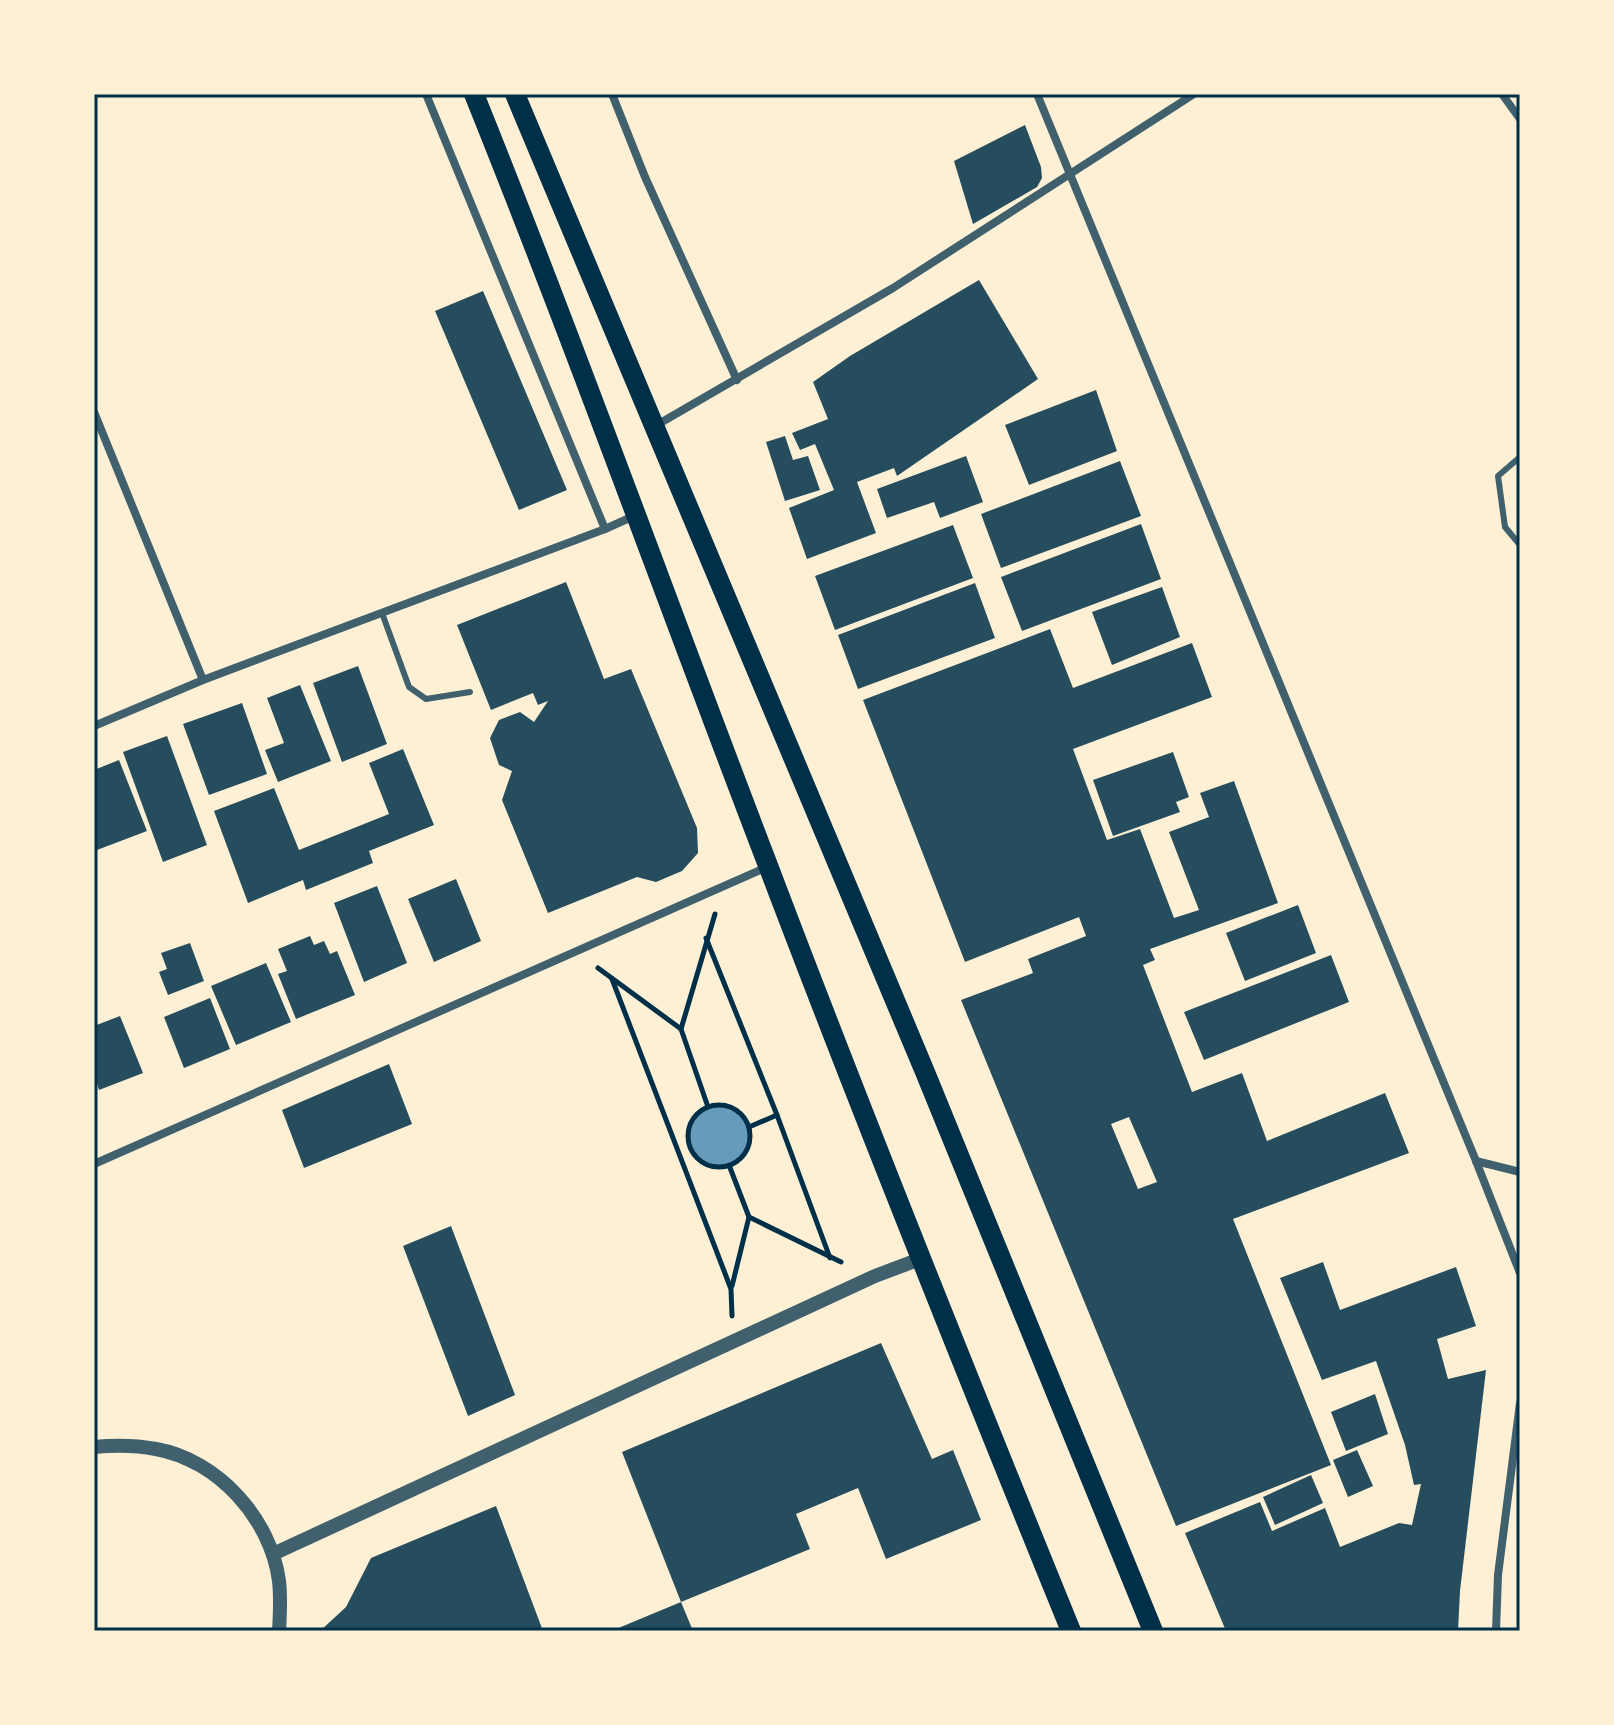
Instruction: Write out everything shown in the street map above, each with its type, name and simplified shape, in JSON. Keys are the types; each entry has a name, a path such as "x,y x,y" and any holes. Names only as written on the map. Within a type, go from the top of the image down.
{"main road":[{"path":"474,94 920,1259 1071,1631"},
{"path":"515,94 919,1058 1153,1631"}],"street":[{"path":"426,94 605,529"},
{"path":"612,94 645,177 737,380"},
{"path":"1037,94 1520,1273"},
{"path":"654,426 893,288 1194,94"},
{"path":"1502,94 1520,119"},
{"path":"94,412 203,680"},
{"path":"94,726 203,680 636,515"},
{"path":"94,1164 768,866"},
{"path":"1476,1161 1520,1172"},
{"path":"273,1554 875,1276 920,1259"},
{"path":"1496,1631 1498,1575 1520,1403"},
{"path":"94,1447 126,1445 158,1449 198,1465 216,1476 240,1498 259,1524 273,1554 279,1580 279,1631"}],"lane":[{"path":"1520,457 1498,476 1505,527 1520,545"},
{"path":"382,613 409,687 426,699 470,692"}],"path":[{"path":"708,1107 681,1029 706,938 724,887"},
{"path":"706,938 830,1258"},
{"path":"579,951 681,1029"},
{"path":"612,979 731,1289"},
{"path":"708,1107 728,1107 744,1118 749,1127 749,1147 736,1163 717,1167 707,1165 692,1151 689,1130 699,1112 708,1107"},
{"path":"749,1127 777,1115"},
{"path":"678,1156 692,1151"},
{"path":"729,1165 749,1217 731,1289 734,1341"},
{"path":"749,1217 830,1258 875,1276"}],"water":[{"path":"719,1105 741,1114 750,1136 741,1158 719,1167 697,1158 688,1136 697,1114"}],"building":[{"path":"1025,125 1041,167 1042,178 1037,187 973,224 954,161"},
{"path":"979,280 1038,379 897,476 894,468 857,482 876,533 807,559 789,508 834,490 815,444 800,450 792,433 828,419 813,382 850,356"},
{"path":"483,291 567,490 519,510 435,311"},
{"path":"1096,390 1117,451 1029,485 1005,425"},
{"path":"785,436 793,460 808,456 820,490 785,501 766,442"},
{"path":"966,456 983,502 940,518 934,502 887,518 877,489"},
{"path":"1120,461 1141,516 1001,568 981,514"},
{"path":"1141,524 1161,579 1022,631 1001,577"},
{"path":"953,525 973,578 835,630 815,576"},
{"path":"566,582 604,679 631,669 697,828 698,853 682,871 656,882 637,877 548,913 502,800 512,771 499,765 490,738 499,720 520,712 534,722 548,701 538,705 533,693 491,710 457,625"},
{"path":"975,583 995,638 858,689 838,635"},
{"path":"1162,587 1180,637 1112,665 1092,612"},
{"path":"1050,629 1073,688 1192,643 1212,697 1073,749 1107,840 1140,829 1174,918 1199,910 1169,832 1209,817 1200,793 1234,781 1278,903 1150,949 1155,960 1143,965 1192,1092 1242,1073 1267,1141 1385,1093 1409,1153 1233,1219 1331,1465 1176,1526 961,1000 1033,973 1028,959 1086,936 1079,917 965,962 863,700","holes":["1129,1117 1157,1182 1138,1189 1111,1124"]},
{"path":"358,666 387,744 342,762 313,683"},
{"path":"300,685 331,761 278,782 265,750 284,743 267,698"},
{"path":"242,703 267,774 209,795 183,724"},
{"path":"167,736 207,845 163,862 123,752"},
{"path":"403,749 434,825 369,851 373,863 306,890 303,880 248,903 214,811 274,788 299,850 389,814 369,763"},
{"path":"1173,752 1189,797 1176,802 1180,812 1113,836 1093,780"},
{"path":"119,760 147,831 97,850 94,842 94,770"},
{"path":"456,879 481,941 434,962 408,899"},
{"path":"377,886 407,963 364,982 334,903"},
{"path":"1298,905 1316,953 1245,981 1226,933"},
{"path":"310,936 314,945 324,941 330,954 337,951 355,995 296,1019 278,974 287,971 278,949"},
{"path":"190,943 204,981 168,995 159,972 167,969 161,953"},
{"path":"1331,955 1349,1002 1204,1060 1184,1012"},
{"path":"266,963 291,1022 236,1045 211,986"},
{"path":"210,998 230,1049 184,1068 164,1017"},
{"path":"120,1016 143,1073 99,1090 94,1074 94,1026"},
{"path":"389,1064 412,1124 304,1168 282,1110"},
{"path":"451,1226 515,1395 468,1416 403,1246"},
{"path":"1323,1262 1340,1310 1456,1267 1476,1326 1437,1339 1448,1379 1486,1370 1458,1631 1226,1631 1185,1533 1260,1502 1272,1531 1325,1508 1340,1547 1399,1523 1412,1525 1421,1484 1414,1485 1405,1445 1376,1361 1322,1380 1280,1278"},
{"path":"881,1343 932,1459 953,1450 981,1520 886,1559 858,1488 796,1514 810,1549 681,1602 622,1452"},
{"path":"1375,1394 1388,1434 1346,1451 1331,1412"},
{"path":"1357,1450 1373,1486 1348,1497 1333,1460"},
{"path":"1311,1475 1323,1503 1275,1525 1263,1497"},
{"path":"496,1506 543,1631 320,1631 346,1607 371,1558"},
{"path":"681,1602 693,1631 616,1631 616,1629"}]}
